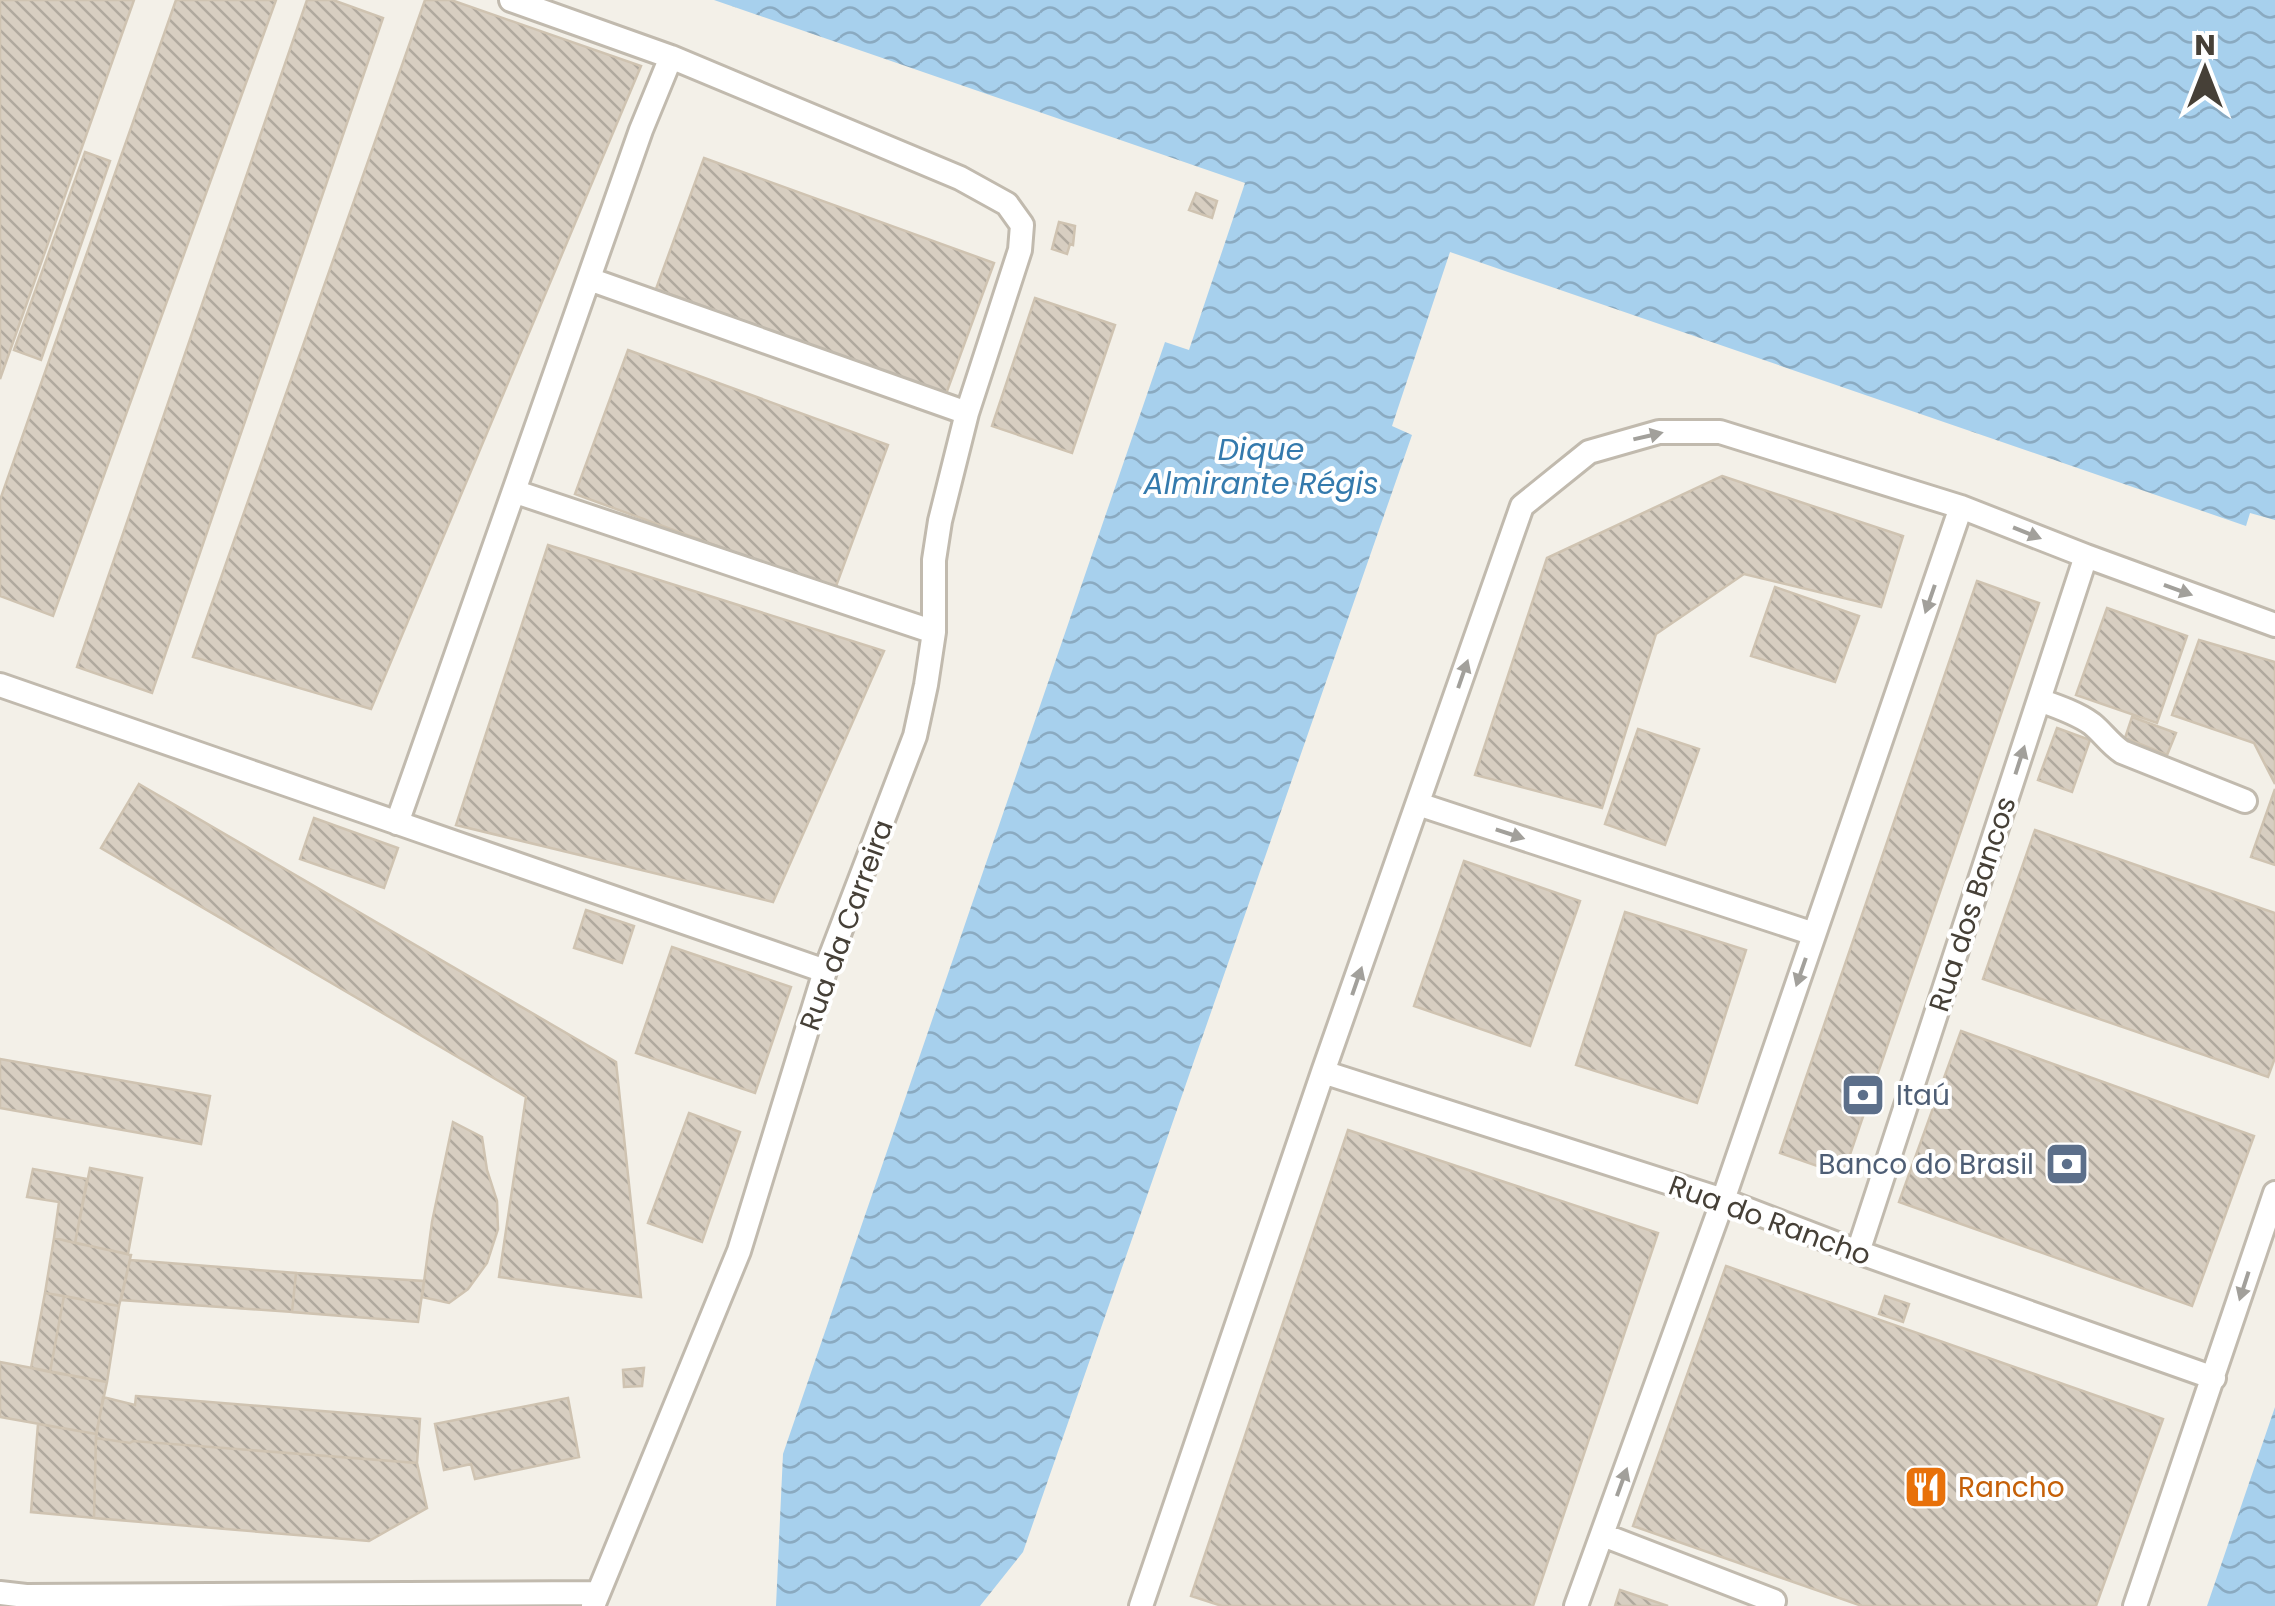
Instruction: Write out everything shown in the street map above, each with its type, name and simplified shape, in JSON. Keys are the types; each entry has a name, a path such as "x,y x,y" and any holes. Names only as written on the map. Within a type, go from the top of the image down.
{"lane":[{"path":"398,823 670,57 511,0"},
{"name":"Rua da Carreira","path":"595,1599 739,1251 825,971 915,736 934,632 934,560 940,520 967,413 1020,250 1022,225 1007,204 960,178 670,57"},
{"path":"589,279 967,413"},
{"path":"1141,1606 1522,506 1589,452 1659,432 1720,432 1962,507 2275,624"},
{"path":"516,492 934,632"},
{"path":"1576,1606 1723,1200 1962,507"},
{"name":"Rua dos Bancos","path":"1858,1252 2086,556"},
{"path":"0,685 825,971"},
{"path":"2039,700 2092,724 2122,752 2245,801"},
{"path":"1418,804 1814,934"},
{"name":"Rua do Rancho","path":"1323,1072 1723,1200 2214,1378"},
{"path":"2135,1606 2275,1194"},
{"path":"1604,1535 1774,1601"},
{"path":"0,1593 595,1599"}],"water":[{"name":"Dique Almirante Régis","path":"714,0 2275,0 2275,520 2250,513 2246,526 1450,252 1392,426 1412,435 1023,1552 980,1606 776,1606 783,1454 1165,342 1189,350 1245,183"},
{"path":"2275,1407 2275,1606 2207,1606"}],"building":[{"path":"0,0 134,0 0,379"},
{"path":"176,0 276,0 53,616 0,596 0,500"},
{"path":"307,0 333,0 383,18 152,693 77,667"},
{"path":"425,0 451,0 641,66 371,709 193,657"},
{"path":"85,152 110,161 41,360 14,350"},
{"path":"704,158 994,263 946,394 656,289"},
{"path":"1196,193 1217,201 1212,218 1189,210"},
{"path":"1059,222 1075,226 1073,245 1070,244 1067,254 1052,249"},
{"path":"1035,298 1115,325 1072,453 992,426"},
{"path":"628,350 888,445 835,589 575,494"},
{"path":"1722,476 1903,536 1881,607 1744,574 1656,634 1602,808 1475,775 1547,558"},
{"path":"548,545 884,651 773,902 456,825"},
{"path":"1977,581 2039,603 1843,1175 1780,1153"},
{"path":"1775,587 1859,616 1835,682 1751,656"},
{"path":"2107,608 2187,636 2157,723 2076,695"},
{"path":"2199,640 2275,662 2275,784 2254,743 2172,715"},
{"path":"2132,717 2176,733 2167,755 2125,738"},
{"path":"2057,728 2090,740 2072,792 2038,780"},
{"path":"1638,729 1699,749 1665,845 1605,824"},
{"path":"139,784 616,1062 641,1297 499,1277 526,1097 101,848"},
{"path":"2275,789 2275,865 2251,857"},
{"path":"314,818 398,848 384,888 300,859"},
{"path":"2035,830 2275,913 2275,1058 2268,1077 1983,979"},
{"path":"1464,861 1580,901 1530,1046 1414,1006"},
{"path":"586,910 634,926 622,963 574,948"},
{"path":"1625,912 1746,950 1697,1103 1576,1065"},
{"path":"672,947 791,987 755,1093 636,1053"},
{"path":"1961,1031 2254,1136 2192,1306 1899,1202"},
{"path":"0,1059 210,1096 201,1144 0,1108"},
{"path":"689,1113 740,1132 702,1242 648,1223"},
{"path":"453,1122 482,1137 497,1201 498,1229 487,1263 468,1289 449,1303 422,1297 432,1222"},
{"path":"1348,1130 1658,1233 1533,1606 1222,1606 1191,1596"},
{"path":"90,1168 142,1178 128,1254 75,1243"},
{"path":"33,1169 87,1179 75,1243 54,1238 59,1202 27,1197"},
{"path":"54,1238 131,1255 119,1306 45,1293"},
{"path":"130,1260 296,1273 292,1312 121,1300"},
{"path":"1726,1266 2163,1419 2096,1606 1862,1606 1633,1526"},
{"path":"296,1273 424,1281 418,1322 292,1312"},
{"path":"45,1293 64,1296 50,1372 31,1368"},
{"path":"64,1296 119,1306 107,1382 50,1372"},
{"path":"1885,1296 1909,1304 1903,1322 1879,1314"},
{"path":"0,1362 107,1382 96,1434 0,1417"},
{"path":"644,1368 642,1386 624,1387 623,1370"},
{"path":"136,1396 420,1419 417,1463 96,1438 103,1397 135,1405"},
{"path":"568,1398 579,1457 475,1479 471,1464 444,1470 435,1424"},
{"path":"38,1424 96,1434 94,1518 31,1512"},
{"path":"96,1438 417,1463 427,1508 369,1541 94,1518"},
{"path":"1620,1590 1668,1606 1615,1606"}],"place":[{"name":"Itaú","path":"1863,1095"},
{"name":"Banco do Brasil","path":"2067,1164"},
{"name":"Rancho","path":"1926,1487"}]}
